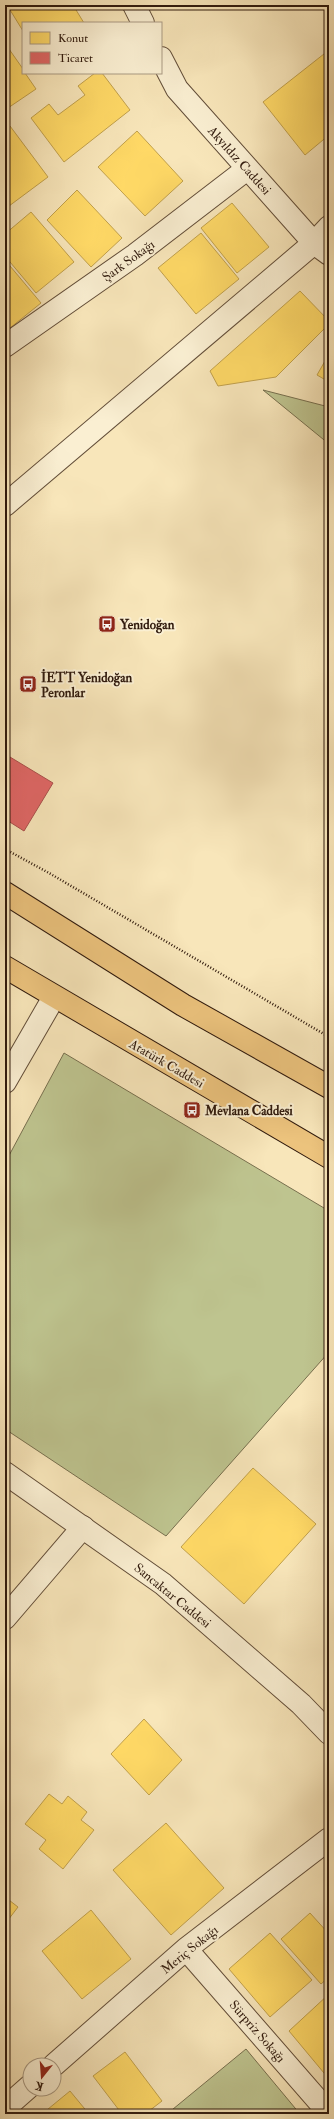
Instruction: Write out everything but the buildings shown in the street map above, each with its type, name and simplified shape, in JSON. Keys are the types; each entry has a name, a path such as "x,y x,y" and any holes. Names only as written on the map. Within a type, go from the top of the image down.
{"main road":[{"path":"5,893 183,1004 329,1087"},
{"name":"Atatürk Caddesi","path":"5,967 329,1157"}],"street":[{"path":"134,5 142,22"},
{"name":"Akyıldız Caddesi","path":"162,60 177,89 247,169 322,248"},
{"name":"Şark Sokağı","path":"5,346 135,255 247,169"},
{"path":"5,506 322,248 329,227"},
{"path":"5,1082 54,997"},
{"name":"Sancaktar Caddesi","path":"5,1473 163,1584 301,1704 329,1733"},
{"path":"5,1618 83,1527"},
{"name":"Meriç Sokağı","path":"62,2058 186,1949 329,1839"},
{"name":"Sürpriz Sokağı","path":"186,1949 329,2113"},
{"path":"5,2108 22,2093"}],"path":[{"path":"5,849 56,877 329,1037"}],"green space":[{"path":"263,390 329,407 329,444"},
{"path":"64,1053 329,1211 329,1352 166,1536 5,1429 5,1163"},
{"path":"246,2049 300,2114 167,2114"}],"place":[{"name":"Yenidoğan","path":"107,624"},
{"name":"İETT Yenidoğan Peronlar","path":"28,684"},
{"name":"Mevlana Caddesi","path":"192,1110"}]}
